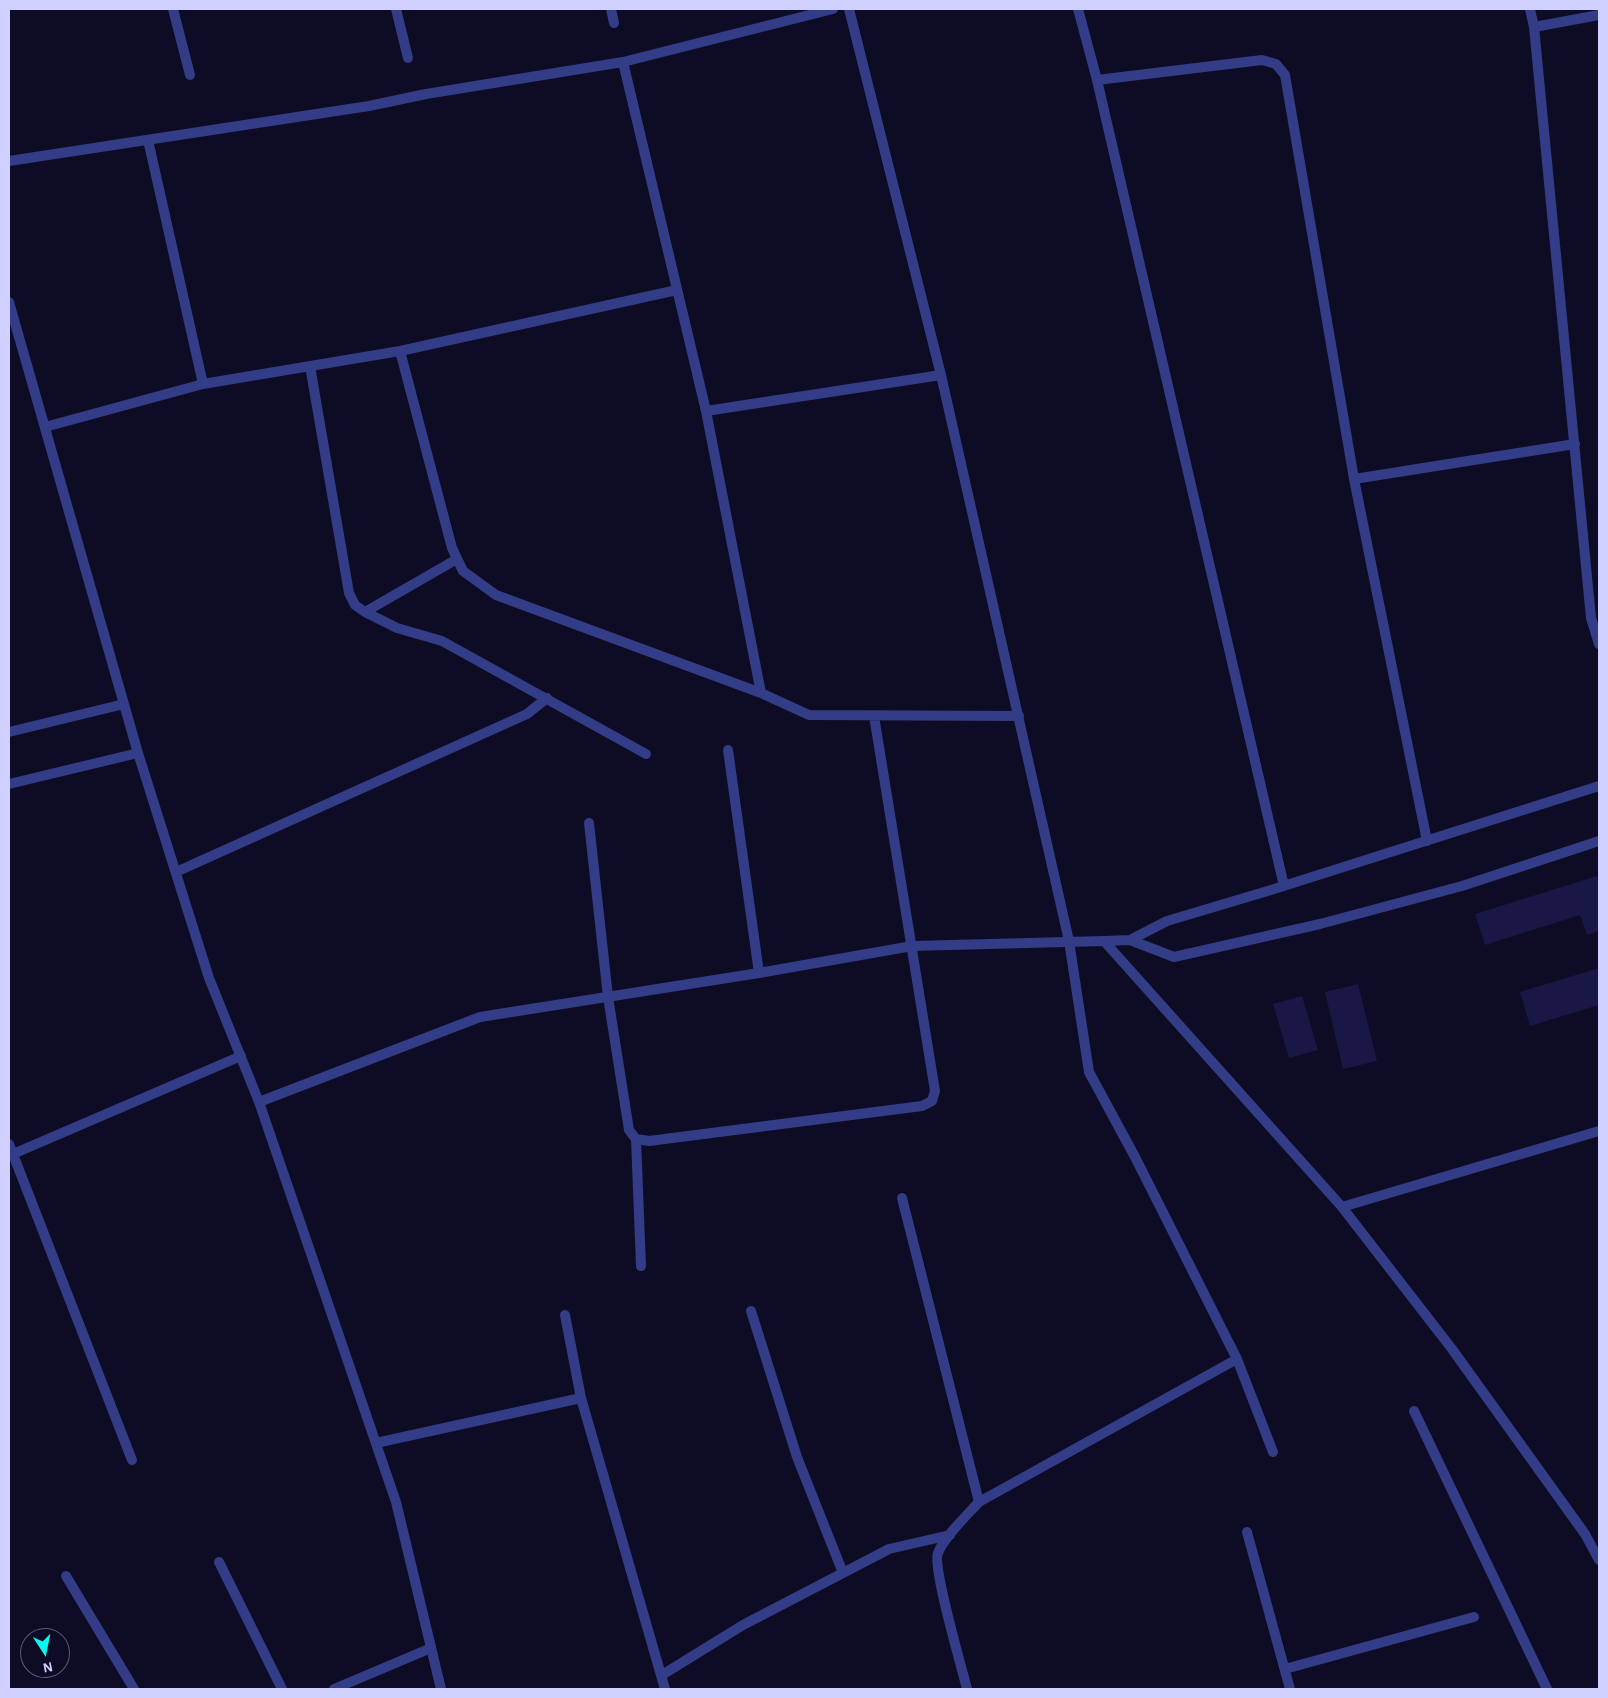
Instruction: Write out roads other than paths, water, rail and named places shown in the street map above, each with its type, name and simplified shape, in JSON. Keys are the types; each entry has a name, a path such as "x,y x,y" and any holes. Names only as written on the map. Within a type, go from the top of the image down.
{"street":[{"path":"174,9 190,75"},
{"path":"396,9 408,58"},
{"path":"611,9 614,23"},
{"path":"9,161 369,106 426,94 623,62 833,9"},
{"path":"849,9 941,375 1069,941 1089,1072 1135,1157 1237,1359 1273,1452"},
{"path":"1078,9 1097,80 1284,886"},
{"path":"1530,9 1534,27 1575,444 1599,644"},
{"path":"1534,27 1599,15"},
{"path":"1097,80 1262,60 1276,64 1285,76 1354,479 1427,841"},
{"path":"623,62 706,411 761,693"},
{"path":"148,140 203,384"},
{"path":"45,427 203,384 400,351 677,290"},
{"path":"9,302 138,753 209,978 259,1102 396,1502 441,1689"},
{"path":"400,351 452,548 463,571 496,595 761,693 809,715 1018,716"},
{"path":"310,366 349,593 355,604 365,612 397,628 442,641 646,754"},
{"path":"706,411 941,375"},
{"path":"1354,479 1575,444"},
{"path":"365,612 457,559"},
{"path":"176,872 527,714 547,698"},
{"path":"9,732 124,704"},
{"path":"636,1139 649,1141 922,1106 932,1101 936,1091 874,716"},
{"path":"728,750 759,973"},
{"path":"9,784 138,753"},
{"path":"1130,940 1166,921 1284,886 1599,786"},
{"path":"589,823 608,997 629,1130 636,1139 641,1266"},
{"path":"259,1102 480,1017 759,973 912,946 1130,940 1174,957 1320,924 1462,886 1599,841"},
{"path":"1104,940 1342,1207 1452,1349 1585,1534 1599,1560"},
{"path":"13,1154 241,1056"},
{"path":"1342,1207 1599,1130"},
{"path":"9,1144 132,1460"},
{"path":"902,1198 979,1502"},
{"path":"751,1311 797,1457 843,1573"},
{"path":"565,1315 581,1398 666,1689"},
{"path":"967,1689 939,1578 937,1554 950,1535 979,1502 1237,1359"},
{"path":"376,1443 581,1398"},
{"path":"1414,1411 1547,1689"},
{"path":"1247,1532 1290,1689"},
{"path":"662,1676 743,1625 889,1549 950,1535"},
{"path":"219,1562 282,1689"},
{"path":"66,1576 134,1689"},
{"path":"1284,1668 1474,1617"},
{"path":"334,1689 431,1648"}]}
